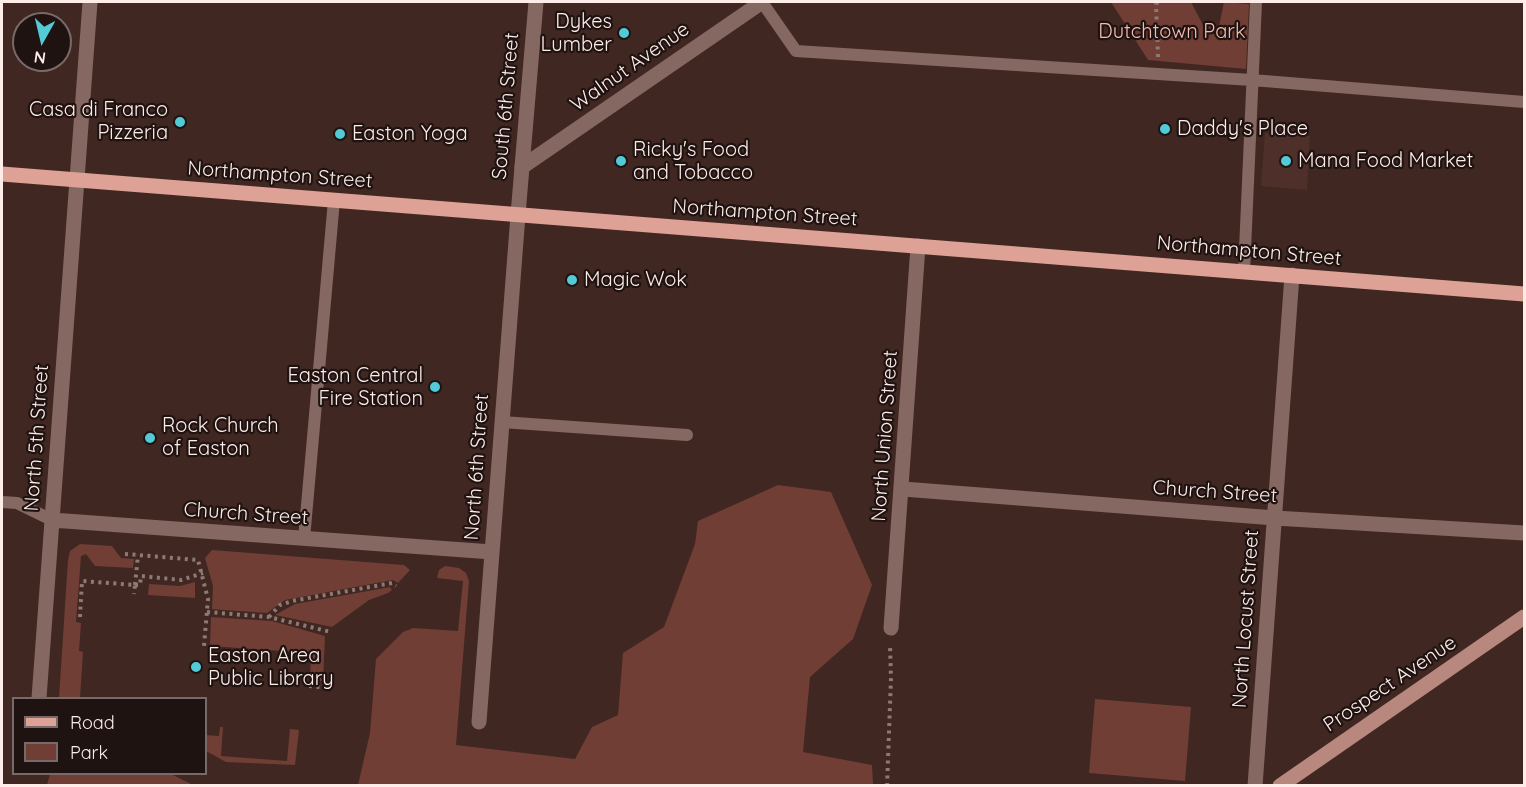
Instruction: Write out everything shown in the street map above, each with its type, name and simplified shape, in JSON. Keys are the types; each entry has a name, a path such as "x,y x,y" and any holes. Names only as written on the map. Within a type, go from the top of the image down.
{"main road":[{"name":"Northampton Street","path":"2,174 1524,294"},
{"name":"Prospect Avenue","path":"1280,786 1524,617"}],"street":[{"name":"North 5th Street","path":"39,697 90,2"},
{"name":"South 6th Street","path":"518,215 536,2"},
{"name":"Walnut Avenue","path":"522,167 762,2"},
{"name":"North 6th Street","path":"479,722 518,215"},
{"name":"North Union Street","path":"891,628 903,489 918,246"},
{"name":"North Locust Street","path":"1255,786 1292,276"},
{"name":"Church Street","path":"903,489 1275,518 1524,533"},
{"name":"Church Street","path":"52,520 492,552"}],"lane":[{"path":"762,2 796,51 1252,80 1524,102"},
{"path":"1244,272 1256,2"},
{"path":"304,539 334,200"},
{"path":"502,422 687,435"},
{"name":"Church Street","path":"2,502 17,503 52,520"}],"path":[{"path":"1158,2 1156,4 1158,34"},
{"path":"125,554 198,560 208,599 204,646"},
{"path":"134,594 138,555"},
{"path":"80,617 82,581 140,585 141,576 181,580 203,573"},
{"path":"269,617 280,605 292,601 392,583 396,586"},
{"path":"207,612 269,617 331,632"},
{"path":"886,786 892,653"},
{"path":"309,686 320,687"}],"shaded area":[{"name":"Mana Food Market","path":"1265,133 1310,136 1307,190 1261,186"}],"green space":[{"name":"Dutchtown Park","path":"1111,2 1191,2 1203,25 1219,26 1224,2 1249,4 1246,69 1148,60"},
{"path":"778,485 831,492 872,585 853,639 810,677 803,752 872,765 873,784 358,785 370,733 376,659 403,632 413,628 458,631 463,581 437,578 439,570 445,566 459,568 466,573 469,581 456,745 575,759 592,727 618,715 623,653 664,627 695,544 698,521"},
{"path":"80,544 112,546 121,558 134,559 133,568 95,566 86,554 81,556 76,622 81,623 79,651 83,652 80,697 59,697 68,560 70,551"},
{"path":"212,550 404,565 410,570 398,583 393,580 285,600 267,613 212,609 213,586 205,558"},
{"path":"195,582 195,598 148,595 149,584 180,586"},
{"path":"390,587 392,590 388,593 369,600 332,627 275,615 295,604"},
{"path":"211,617 272,621 325,636 323,681 310,681 311,653 210,646"},
{"path":"1095,699 1191,707 1185,781 1089,773"},
{"path":"220,727 223,727 221,756 287,761 290,729 299,730 295,765 226,762 207,752 207,735 219,736"},
{"path":"50,775 173,775 193,785 47,785"}],"place":[{"name":"Dykes Lumber","path":"624,33"},
{"name":"Casa di Franco Pizzeria","path":"180,122"},
{"name":"Daddy's Place","path":"1165,129"},
{"name":"Easton Yoga","path":"340,134"},
{"name":"Ricky's Food and Tobacco","path":"621,161"},
{"name":"Mana Food Market","path":"1286,161"},
{"name":"Magic Wok","path":"572,280"},
{"name":"Easton Central Fire Station","path":"435,387"},
{"name":"Rock Church of Easton","path":"150,438"},
{"name":"Easton Area Public Library","path":"196,667"}]}
